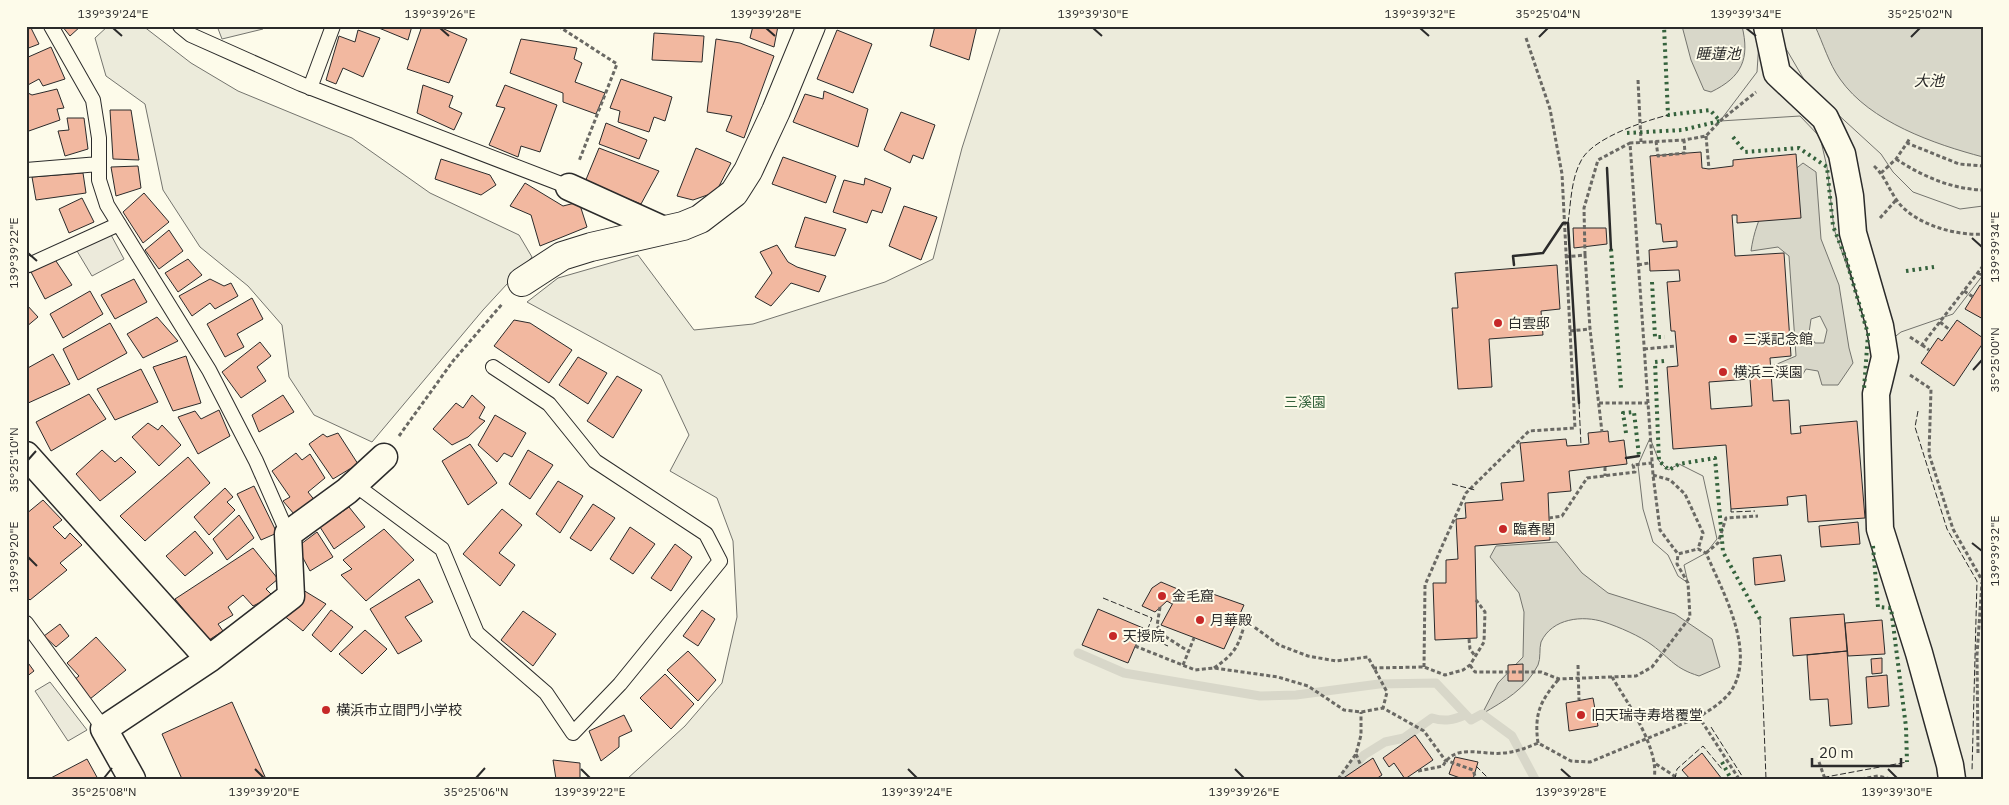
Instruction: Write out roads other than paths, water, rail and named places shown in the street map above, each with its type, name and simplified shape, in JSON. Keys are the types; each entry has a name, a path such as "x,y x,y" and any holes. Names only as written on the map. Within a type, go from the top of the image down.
{"street":[{"path":"522,282 562,256 591,246 683,226 700,219 734,193 748,172 772,120 810,26"},
{"path":"1767,26 1777,73 1825,118 1842,154 1850,196 1853,233 1880,326 1885,357 1876,394 1880,529 1920,653 1950,765 1952,779"},
{"path":"569,187 664,230"},
{"path":"26,455 209,659"},
{"path":"132,779 104,729 209,659 291,596 288,534 354,484 384,456"}],"lane":[{"path":"51,26 92,100 99,138 99,180 107,205 209,370 256,461 288,534"},
{"path":"180,26 191,35 310,88 569,187"},
{"path":"310,88 333,26"},
{"path":"26,170 99,164"},
{"path":"26,262 29,265 119,224"},
{"path":"354,484 442,549 477,633 546,693 573,733 620,684 720,561 706,534 595,461 549,404 493,367"},
{"path":"26,623 104,729"}],"water":[{"name":"睡蓮池","path":"1682,26 1742,26 1745,48 1744,57 1737,73 1722,86 1711,92 1704,90 1691,60"},
{"name":"大池","path":"1815,26 1983,26 1983,157 1924,138 1904,129 1868,108 1853,94 1836,73"},
{"path":"1803,163 1816,172 1821,239 1839,285 1853,363 1838,385 1822,385 1818,371 1806,369 1800,379 1778,377 1770,367 1796,356 1789,256 1778,247 1751,251 1753,238 1762,213 1775,191","holes":["1820,316 1827,330 1824,343 1815,343 1809,333 1811,319"]},
{"path":"1557,542 1582,573 1608,593 1675,614 1712,639 1720,667 1699,676 1678,667 1659,650 1623,629 1596,620 1569,620 1560,623 1546,634 1541,642 1538,665 1521,688 1482,714 1498,683 1523,657 1524,612 1519,593 1490,557 1496,546"}],"waterway":[{"path":"1078,653 1124,673 1260,696 1296,695 1379,684 1436,683 1471,720 1482,714 1512,736 1535,779"},
{"path":"1342,779 1364,755 1385,742 1404,738 1432,718 1449,720 1465,715"}],"place":[{"name":"白雲邸","path":"1498,323"},
{"name":"三渓記念館","path":"1733,339"},
{"name":"横浜三渓園","path":"1723,372"},
{"name":"臨春閣","path":"1503,529"},
{"name":"金毛窟","path":"1162,596"},
{"name":"月華殿","path":"1200,620"},
{"name":"天授院","path":"1113,636"},
{"name":"横浜市立間門小学校","path":"326,710"},
{"name":"旧天瑞寺寿塔覆堂","path":"1581,715"}],"park label":[{"name":"三溪園","path":"1305,402"}]}
